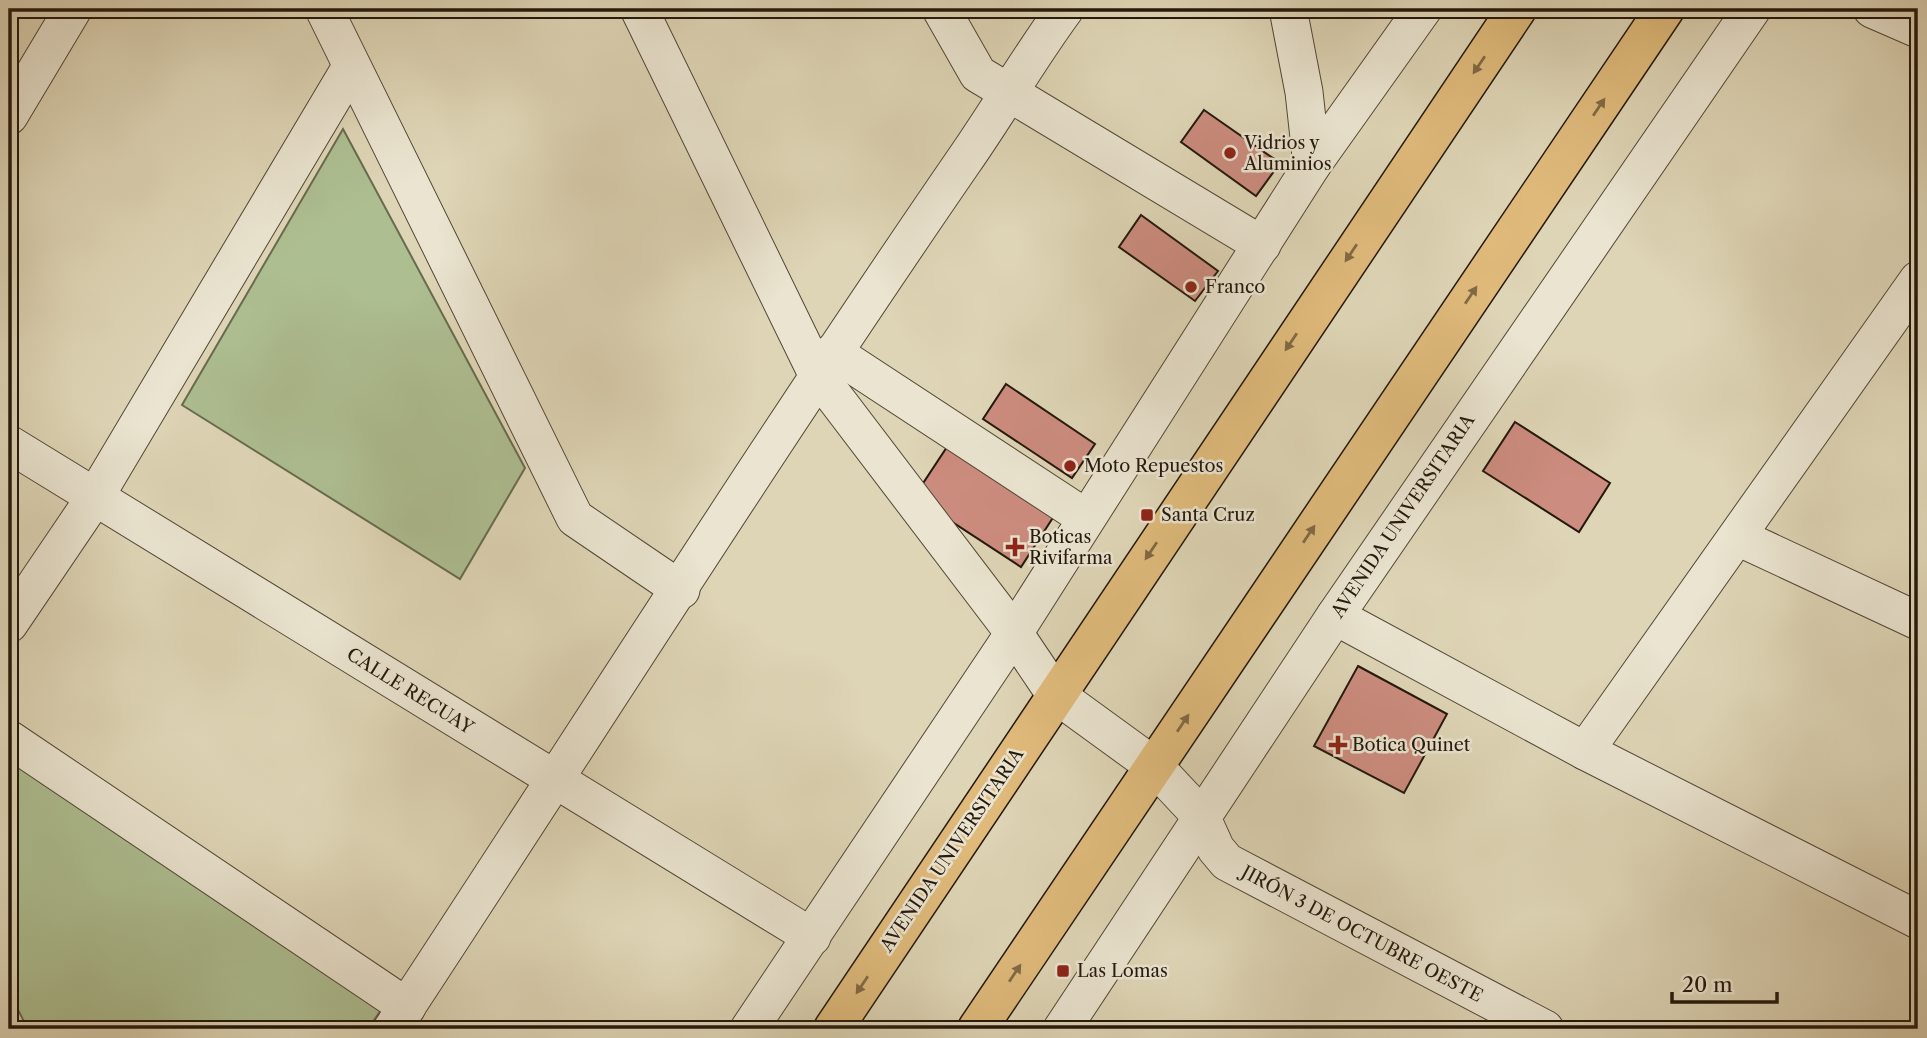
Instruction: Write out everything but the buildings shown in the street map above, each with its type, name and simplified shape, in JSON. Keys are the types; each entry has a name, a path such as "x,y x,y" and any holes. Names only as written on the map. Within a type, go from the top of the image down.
{"main road":[{"name":"AVENIDA UNIVERSITARIA","path":"833,1029 1055,694 1517,9"},
{"path":"977,1029 1665,9"}],"street":[{"path":"9,116 73,9"},
{"path":"324,9 575,518 681,590"},
{"path":"639,9 825,363 1055,694"},
{"path":"941,9 978,74 1262,245"},
{"path":"1288,9 1304,92 1312,165"},
{"path":"749,1029 1014,633 1312,165 1423,9"},
{"name":"AVENIDA UNIVERSITARIA","path":"1062,1029 1335,616 1752,9"},
{"path":"1872,9 1918,29"},
{"path":"9,739 400,1018 681,590 825,363 1011,93 1062,11"},
{"path":"9,624 95,497 351,67"},
{"path":"1585,751 1738,537 1907,319 1918,280"},
{"path":"825,363 1086,518"},
{"name":"CALLE RECUAY","path":"9,444 812,937"},
{"path":"1738,537 1918,621"},
{"path":"1335,616 1585,751 1918,920"},
{"name":"JIRÓN 3 DE OCTUBRE OESTE","path":"1055,694 1154,766 1201,816 1216,849 1227,862 1545,1029"}],"green space":[{"path":"343,129 525,468 460,579 182,405"},
{"path":"9,759 381,1010 368,1029 28,1029 9,993"}],"place":[{"name":"Vidrios y Aluminios","path":"1230,153"},
{"name":"Franco","path":"1191,287"},
{"name":"Moto Repuestos","path":"1070,466"},
{"name":"Santa Cruz","path":"1147,515"},
{"name":"Boticas Rivifarma","path":"1015,547"},
{"name":"Botica Quinet","path":"1338,745"},
{"name":"Las Lomas","path":"1063,971"}]}
